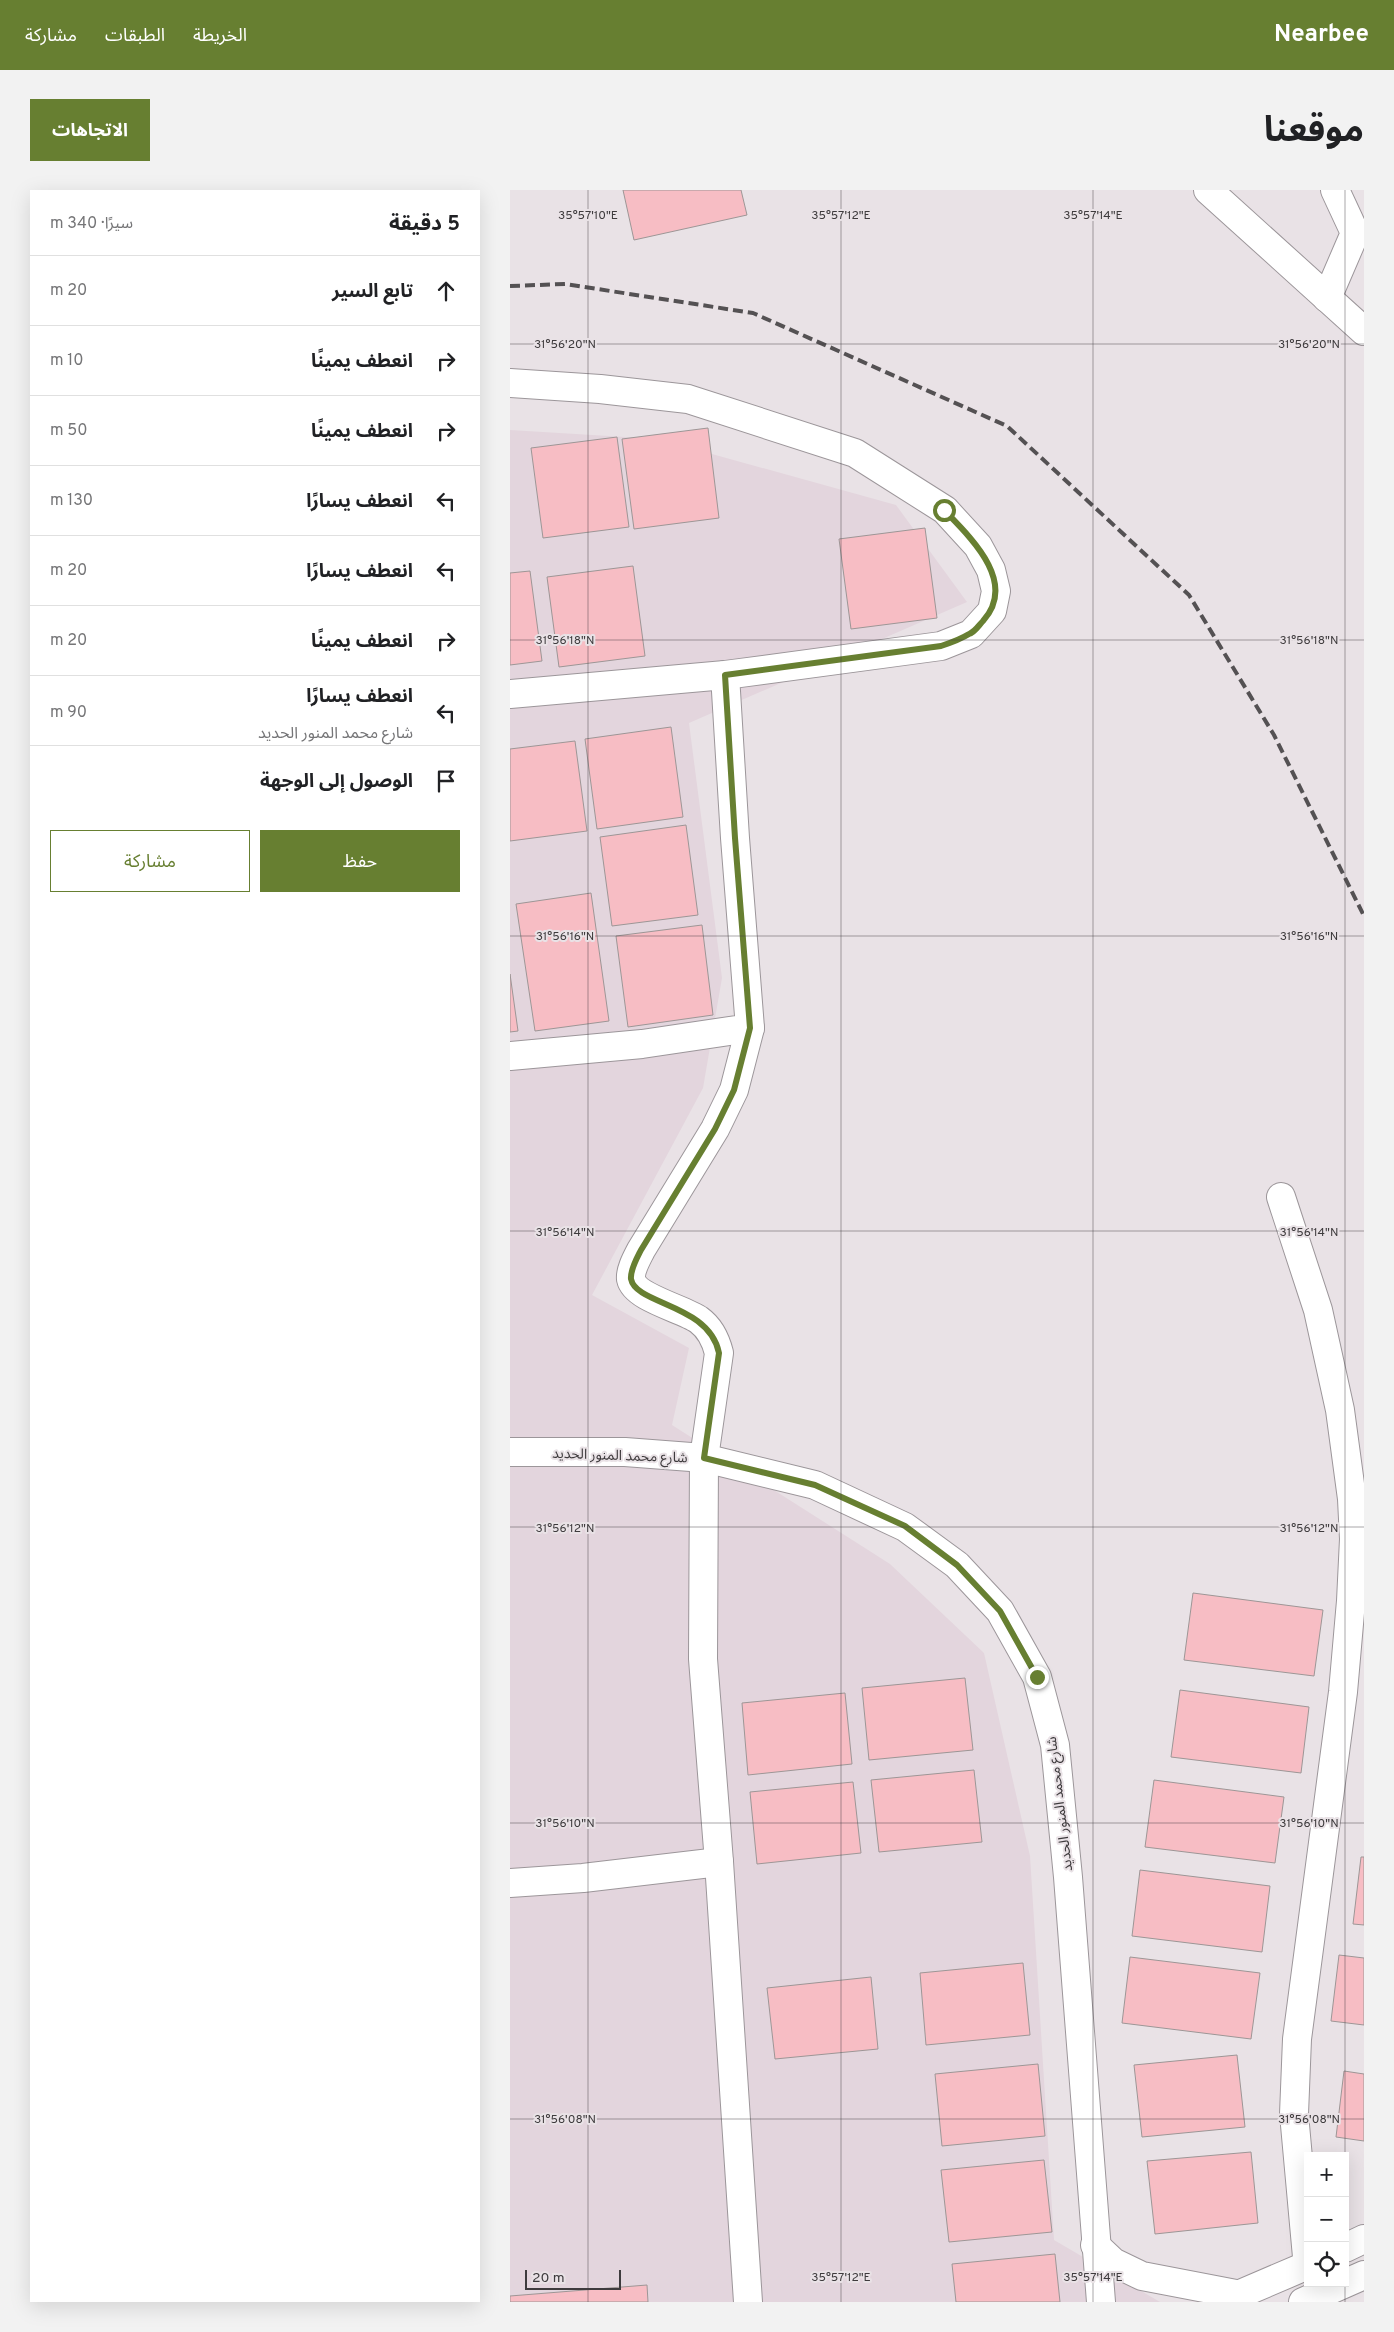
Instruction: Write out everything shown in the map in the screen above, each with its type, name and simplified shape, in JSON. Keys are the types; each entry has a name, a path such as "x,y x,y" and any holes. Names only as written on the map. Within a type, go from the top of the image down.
{"street":[{"path":"1208,190 1364,332"},
{"path":"1327,298 1355,233 1335,190"},
{"path":"510,383 600,389 688,399 855,453 944,510 978,546 991,570 996,590 992,611 971,634 941,646 725,675 510,694"},
{"path":"725,675 735,838 750,1028 734,1090 715,1129 641,1250 632,1270 631,1280 638,1290 699,1320 717,1342 719,1353 704,1458 703,1658 719,1862 748,2302"},
{"path":"510,1056 642,1044 750,1028"},
{"path":"1281,1198 1318,1310 1340,1410 1352,1499 1354,1539 1343,1692 1297,2039 1294,2114 1306,2242"},
{"name":"شارع محمد المنور الحديد","path":"510,1452 625,1452 704,1458 815,1485 905,1526 957,1565 1000,1611 1037,1677 1055,1745 1068,1877 1095,2245 1101,2302"},
{"path":"510,1883 583,1878 719,1862"},
{"path":"1349,2246 1364,2239"},
{"path":"1095,2245 1113,2262 1142,2276 1230,2298 1304,2268"},
{"path":"1310,2296 1364,2275"}],"shaded area":[{"path":"510,430 658,439 896,505 967,602 689,723 722,978 703,1088 592,1295 689,1348 672,1425 890,1564 984,1653 1030,1856 1054,2240 1160,2302 510,2302"}],"building":[{"path":"623,190 741,190 747,215 634,240"},
{"path":"708,428 719,518 634,529 622,439"},
{"path":"617,437 629,527 543,538 531,448"},
{"path":"925,528 937,618 851,629 839,539"},
{"path":"633,566 645,656 559,667 547,577"},
{"path":"530,571 542,661 510,665 510,573"},
{"path":"671,727 683,817 597,829 585,739"},
{"path":"575,741 587,831 510,841 510,749"},
{"path":"686,825 698,915 612,926 600,837"},
{"path":"591,893 609,1021 535,1031 516,904"},
{"path":"702,925 713,1015 628,1027 616,936"},
{"path":"510,974 518,1031 510,1032"},
{"path":"1193,1593 1323,1610 1314,1676 1184,1660"},
{"path":"965,1678 973,1750 869,1760 862,1688"},
{"path":"1180,1690 1309,1707 1301,1773 1171,1757"},
{"path":"845,1693 852,1764 748,1775 742,1703"},
{"path":"974,1770 982,1842 879,1852 871,1780"},
{"path":"1154,1780 1284,1797 1275,1863 1145,1847"},
{"path":"853,1782 861,1853 757,1864 750,1792"},
{"path":"1361,1857 1364,1857 1364,1925 1353,1924"},
{"path":"1140,1870 1270,1886 1262,1952 1132,1936"},
{"path":"1339,1955 1364,1958 1364,2025 1331,2021"},
{"path":"1130,1957 1260,1973 1251,2039 1122,2023"},
{"path":"1023,1963 1030,2035 926,2045 920,1973"},
{"path":"871,1977 878,2049 775,2059 767,1988"},
{"path":"1237,2055 1245,2127 1142,2137 1134,2065"},
{"path":"1038,2064 1045,2136 942,2146 935,2074"},
{"path":"1344,2071 1364,2074 1364,2141 1336,2137"},
{"path":"1251,2152 1258,2223 1155,2234 1147,2161"},
{"path":"1044,2160 1052,2232 949,2242 941,2170"},
{"path":"1055,2254 1060,2302 956,2302 952,2264"},
{"path":"647,2285 648,2302 510,2302 510,2296"}],"railway":[{"path":"510,286 565,284 753,313 1007,426 1189,595 1274,735 1364,916"}],"route":[{"path":"944,510 978,546 991,570 996,590 992,611 971,634 941,646 725,675 735,838 750,1028 734,1090 715,1129 641,1250 632,1270 631,1280 638,1290 699,1320 717,1342 719,1353 704,1458 815,1485 905,1526 957,1565 1000,1611 1037,1677"}]}
